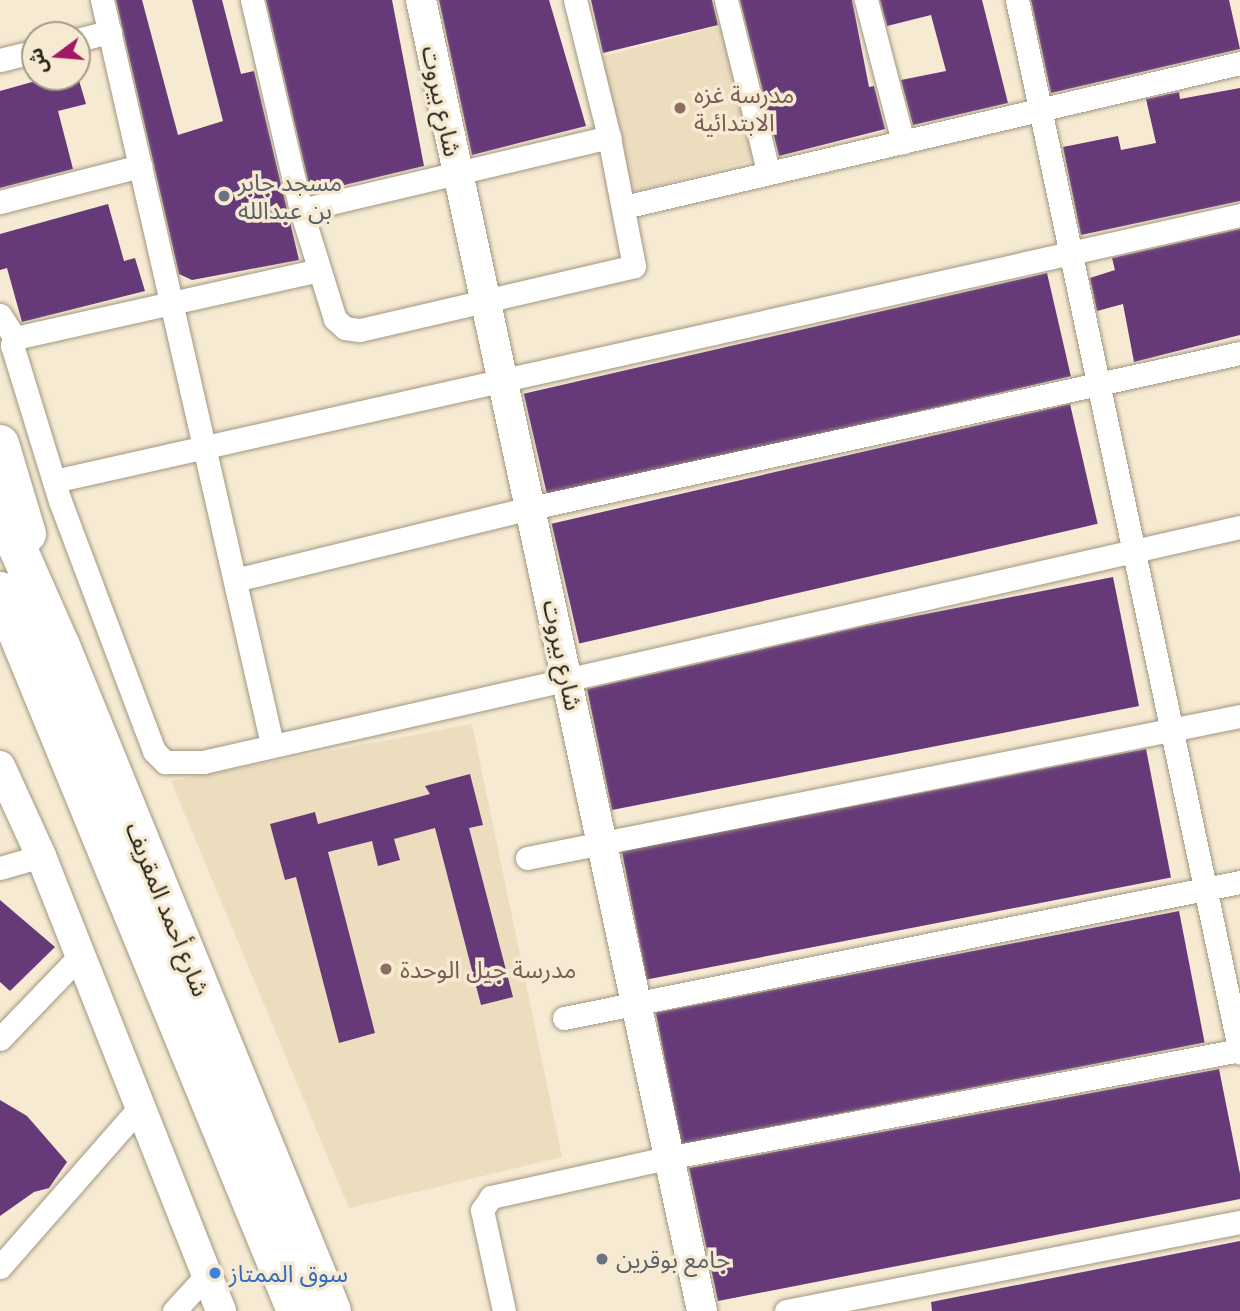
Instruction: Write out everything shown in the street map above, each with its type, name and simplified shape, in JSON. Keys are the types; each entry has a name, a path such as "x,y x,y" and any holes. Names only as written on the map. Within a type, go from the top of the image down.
{"highway":[{"path":"0,444 61,646"},
{"name":"شارع أحمد المقريف","path":"0,508 61,646 332,1311"},
{"name":"شارع أحمد المقريف","path":"0,591 296,1311"},
{"path":"0,620 30,669"}],"street":[{"path":"102,0 171,304 206,444 272,744"},
{"path":"252,0 301,210 335,319 345,328 360,330 631,269 636,259 575,0"},
{"name":"شارع بيروت","path":"421,0 484,301 604,843 667,1158 702,1311"},
{"path":"726,0 768,172"},
{"path":"866,0 903,142"},
{"path":"505,1311 482,1210 485,1200 667,1158 1240,1051 1171,729 1102,385 1017,0"},
{"path":"91,37 110,32"},
{"path":"0,60 21,55"},
{"path":"624,207 768,172 1041,112 1240,63"},
{"path":"301,210 609,137"},
{"path":"0,202 140,166"},
{"path":"54,481 206,444 503,381 1240,215"},
{"path":"15,338 320,270"},
{"path":"0,315 15,338"},
{"path":"15,338 12,345 54,481 154,751 164,762 182,764 1240,527"},
{"path":"235,580 531,508 1240,353"},
{"path":"527,858 1240,716"},
{"path":"0,766 41,856 78,958 221,1311"},
{"path":"0,868 41,856"},
{"path":"564,1018 1240,882"},
{"path":"0,1039 78,958"},
{"path":"0,1267 139,1108"},
{"path":"786,1311 1240,1222"},
{"path":"174,1311 207,1275"}],"shaded area":[{"name":"مدرسة غزه الابتدائية","path":"728,23 764,157 634,192 598,58"},
{"name":"مدرسة جيل الوحدة","path":"472,724 562,1157 349,1208 171,781"}],"building":[{"name":"مسجد جابر بن عبدالله","path":"116,0 142,0 178,135 223,121 192,0 222,0 241,74 254,71 299,260 192,280 179,274"},
{"path":"266,0 392,0 424,166 311,193"},
{"path":"439,0 549,0 586,126 472,155"},
{"path":"591,0 712,0 718,25 603,53"},
{"path":"740,0 852,0 869,87 874,86 885,129 779,156"},
{"path":"880,0 982,0 1008,103 913,125 901,80 946,71 931,15 887,26"},
{"path":"1031,0 1229,0 1240,49 1051,93"},
{"path":"21,85 21,91 82,91 86,104 58,111 73,169 0,188 0,91"},
{"path":"1240,88 1240,201 1081,235 1063,147 1118,136 1121,150 1156,143 1146,99 1179,92 1180,99"},
{"path":"108,204 124,261 135,258 145,291 22,322 7,268 0,270 0,234"},
{"path":"1240,229 1240,335 1134,362 1123,304 1097,311 1090,278 1115,270 1112,258"},
{"path":"1047,273 1071,376 548,497 524,394"},
{"path":"1070,404 1098,524 579,644 552,524"},
{"path":"1113,577 1139,706 612,810 587,689 865,626"},
{"path":"1146,749 1171,878 647,979 622,851"},
{"path":"470,774 483,825 469,828 513,997 481,1005 435,828 394,839 400,860 378,866 372,841 328,852 375,1033 339,1043 296,877 285,880 270,824 315,812 318,824 430,794 425,786"},
{"path":"0,900 55,947 10,991 0,982"},
{"path":"1179,911 1205,1043 681,1144 656,1013"},
{"path":"1219,1069 1240,1174 1240,1199 718,1301 689,1168"},
{"path":"0,1100 27,1116 67,1162 49,1188 34,1192 0,1216"},
{"path":"1240,1241 1240,1311 932,1311 931,1302"}],"place":[{"name":"مدرسة غزه الابتدائية","path":"680,108"},
{"name":"مسجد جابر بن عبدالله","path":"224,196"},
{"name":"مدرسة جيل الوحدة","path":"386,969"},
{"name":"جامع بوقرين","path":"602,1259"},
{"name":"سوق الممتاز","path":"215,1273"}]}
